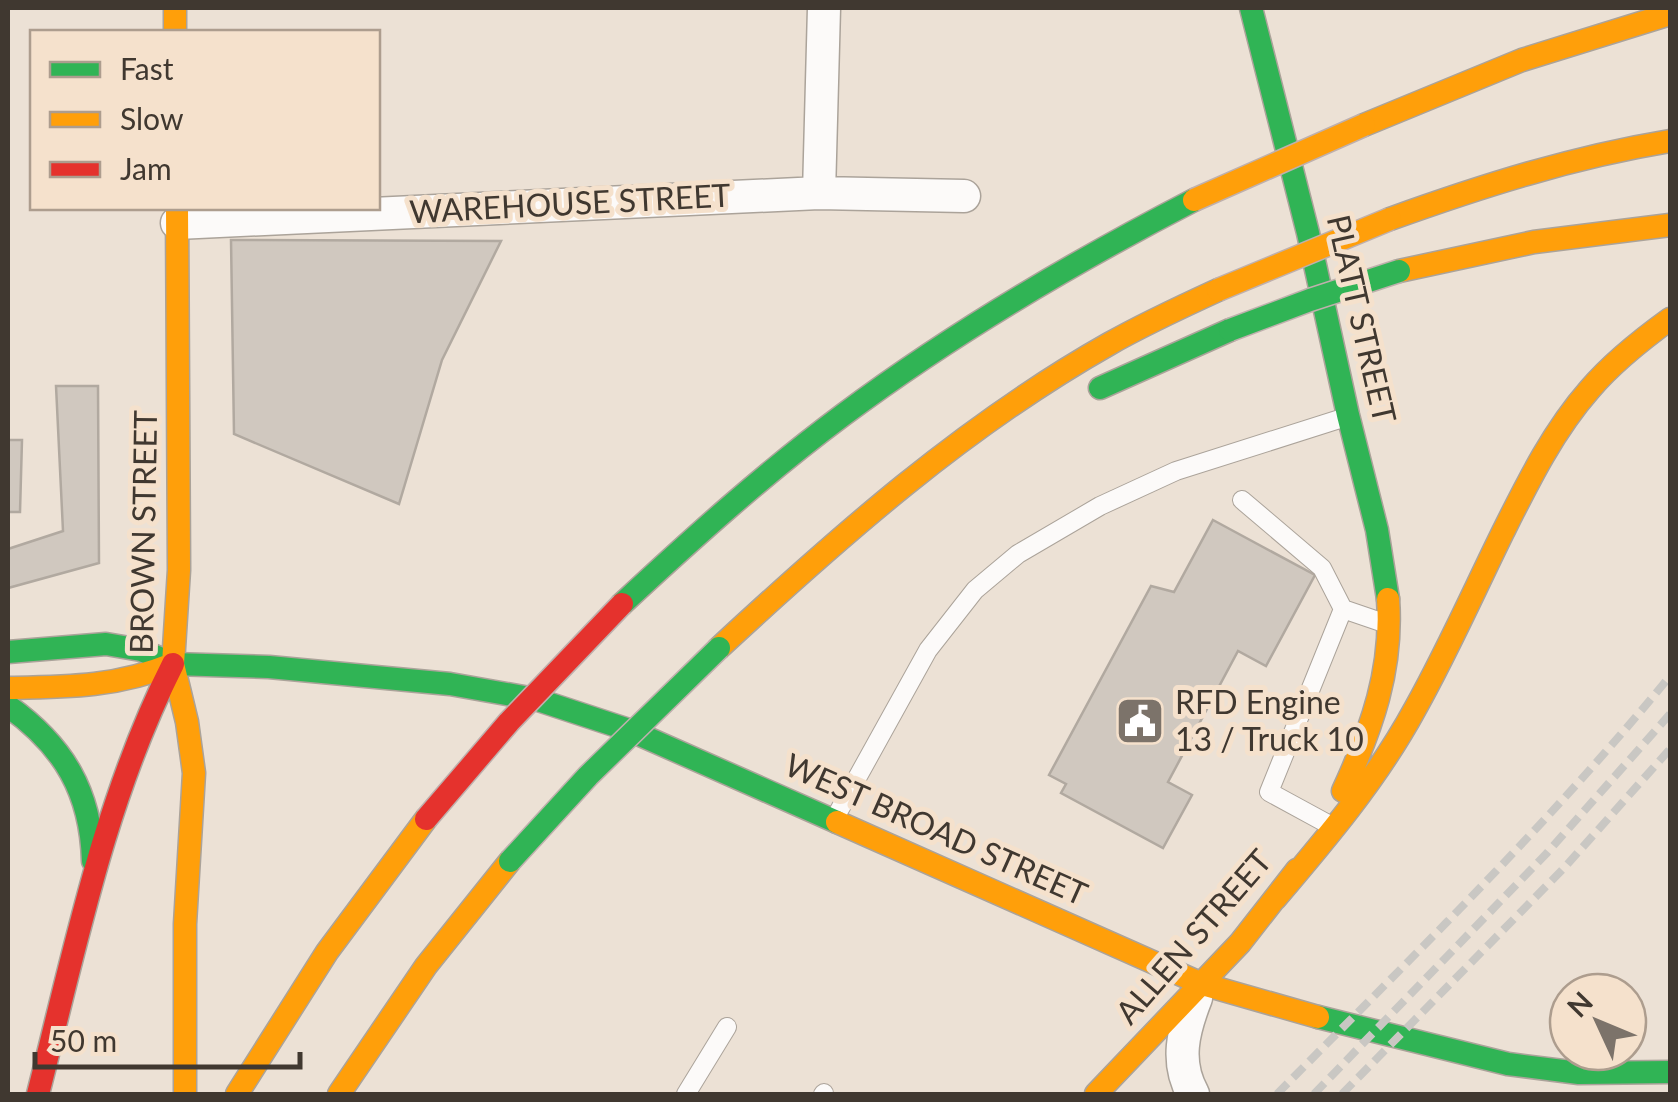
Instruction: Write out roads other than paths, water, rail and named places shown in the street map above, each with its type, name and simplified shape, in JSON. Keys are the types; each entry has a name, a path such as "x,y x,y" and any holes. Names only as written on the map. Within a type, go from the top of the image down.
{"main road":[{"name":"PLATT STREET","path":"1251,8 1302,205 1378,534 1387,582 1389,636"},
{"path":"237,1094 347,924 426,819 509,722 622,604 692,538 841,417 1042,283 1194,200 1522,60 1670,14"},
{"path":"1364,125 1491,84 1600,60"},
{"path":"339,1094 426,966 510,861 588,776 814,560 999,414 1108,344 1218,290 1390,219 1540,170 1670,141"},
{"name":"BROWN STREET","path":"177,215 179,570 172,664 187,722 194,773 185,924 185,1094"},
{"path":"1078,400 1230,330 1400,271 1511,245 1670,224"},
{"path":"1275,900 1350,810 1390,753 1558,429 1606,372 1670,319"},
{"path":"718,648 871,526 980,455"},
{"name":"ALLEN STREET","path":"1096,1094 1240,943 1302,862 1326,823 1371,730 1383,688 1389,636"},
{"name":"WEST BROAD STREET","path":"8,652 106,644 141,650 172,664 269,667 398,678 534,699 629,730 1202,984 1575,1084 1670,1072"},
{"path":"38,1094 89,896 139,734 172,664"},
{"name":"WEST BROAD STREET","path":"8,688 115,684 172,664"},
{"path":"8,706 46,736 66,762 86,804 92,836 89,896"}],"street":[{"path":"819,193 824,8"},
{"name":"WAREHOUSE STREET","path":"380,208 819,193 964,196"},
{"name":"WAREHOUSE STREET","path":"177,215 323,210"},
{"path":"1193,1094 1183,1072 1182,1042 1202,984"}],"lane":[{"path":"834,820 928,650 974,590 1018,554 1100,506 1176,472 1348,417"},
{"path":"1242,500 1322,568 1343,609 1389,636"},
{"path":"1326,823 1269,792 1343,609"},
{"path":"686,1094 727,1027"}],"railway":[{"path":"1277,1094 1528,837 1670,676"},
{"path":"1314,1094 1546,854 1670,714"},
{"path":"1342,1094 1565,867 1670,749"}],"place":[{"name":"RFD Engine 13 / Truck 10","path":"1140,721"}]}
